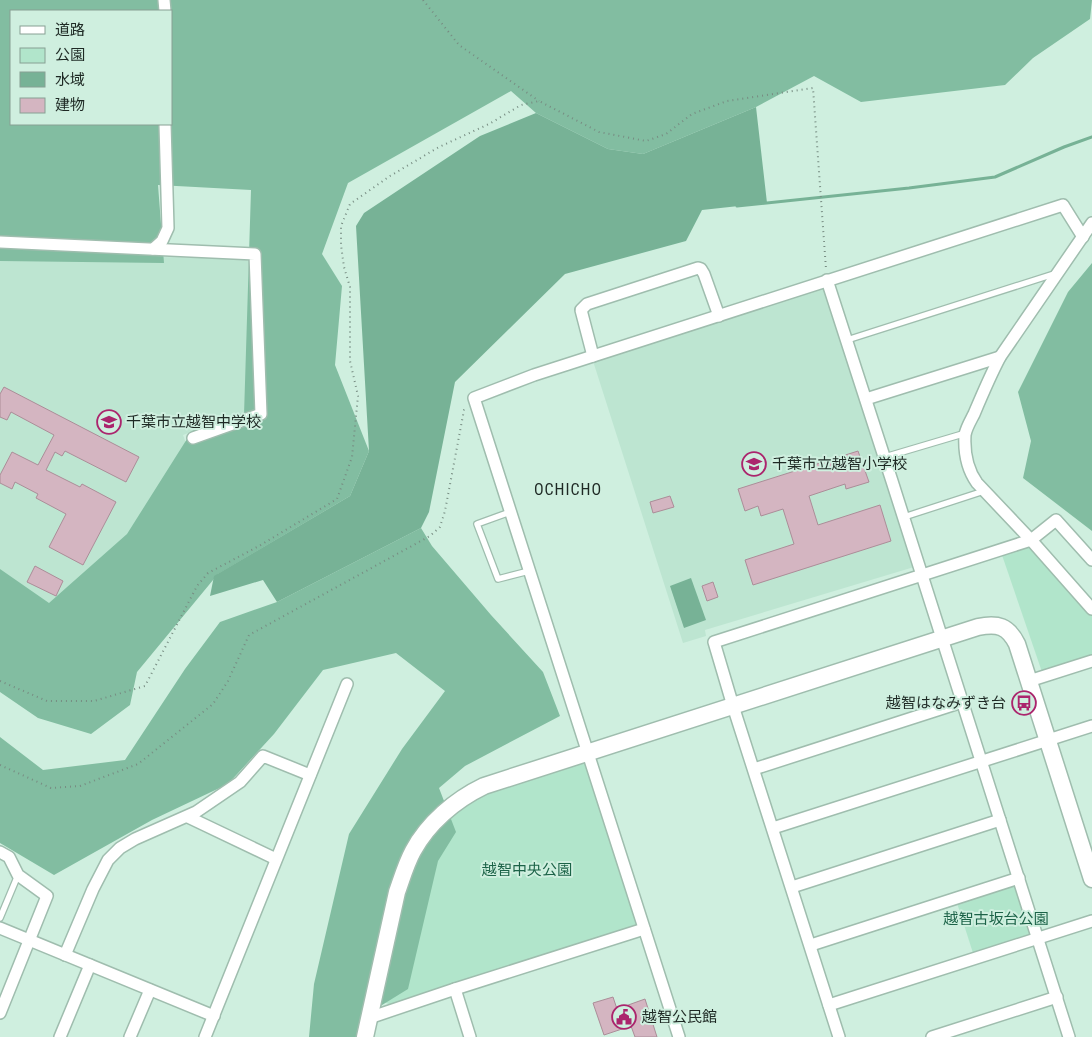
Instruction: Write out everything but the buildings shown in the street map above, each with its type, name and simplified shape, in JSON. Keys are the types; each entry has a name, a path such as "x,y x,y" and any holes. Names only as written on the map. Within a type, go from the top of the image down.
{"street":[{"path":"153,249 162,241 168,228 165,125"},
{"path":"679,1037 474,398 534,375 1063,205 1083,237"},
{"path":"1092,223 1000,357 966,433 965,448 971,474 977,483 1092,609"},
{"path":"0,242 256,254 260,414 193,438"},
{"path":"593,356 581,310 583,307 587,304 698,268 704,274 719,316"},
{"path":"827,280 1070,1037"},
{"path":"866,399 1000,357"},
{"path":"839,1037 714,642 1031,540 1056,520 1092,560"},
{"path":"364,1037 398,892 413,851 426,831 456,802 469,793 484,786 988,625 997,625 1006,629 1013,635 1017,644 1092,878"},
{"path":"1029,681 1092,661"},
{"path":"207,1036 347,684"},
{"path":"754,769 962,702"},
{"path":"773,828 1092,726"},
{"path":"66,955 93,889 108,860 120,848 135,839 188,816 240,782 263,756 310,776"},
{"path":"188,816 276,859"},
{"path":"792,887 1000,820"},
{"path":"0,852 9,858 18,875 47,896 0,1013"},
{"path":"811,945 1019,878"},
{"path":"829,1005 1092,921"},
{"path":"0,928 214,1016"},
{"path":"369,1018 644,929"},
{"path":"60,1037 90,965"},
{"path":"455,989 470,1037"},
{"path":"130,1037 150,990"},
{"path":"932,1037 1057,997"}],"lane":[{"path":"847,340 1058,272"},
{"path":"885,457 966,433"},
{"path":"904,517 984,491"},
{"path":"510,512 477,524 498,579 529,571"},
{"path":"0,918 18,875"}],"path":[{"path":"423,0 459,45 539,101 599,132 646,141 666,134 692,114 727,101 813,88 827,280"},
{"path":"0,681 46,701 94,701 145,686 197,586 208,573 259,546 337,500 352,457 358,396 350,361 350,287 341,245 341,226 350,204 390,176 439,147 489,124 521,105 539,101"},
{"path":"0,765 51,788 80,786 138,764 213,704 228,681 249,635 430,536 440,527 445,511 464,410 474,398"}],"shaded area":[{"path":"0,0 1092,0 1090,19 1033,58 1005,85 861,102 814,76 756,107 643,154 608,149 536,113 511,91 348,183 322,254 342,286 335,365 369,451 350,496 218,574 137,672 130,705 91,734 38,718 0,692 0,569 49,603 127,534 192,431 244,415 251,190 158,185 164,263 0,261"},
{"name":"千葉市立越智中学校","path":"0,252 52,256 245,258 248,261 253,409 183,435 203,490 54,612 0,574"},
{"path":"1092,263 1092,531 1023,478 1031,441 1018,392 1068,292"},
{"name":"千葉市立越智小学校","path":"822,288 827,290 914,567 705,630 706,636 683,643 593,361"},
{"path":"421,528 432,546 543,672 560,716 465,766 439,788 456,832 438,861 408,989 361,1018 356,1037 309,1037 314,984 349,834 402,749 445,691 396,653 323,670 274,734 228,784 152,820 54,875 0,843 0,737 43,770 125,760 185,669 220,622 277,602"}],"green space":[{"path":"1026,547 1033,549 1092,614 1092,656 1042,672 1002,555"},
{"name":"越智中央公園","path":"586,759 638,928 390,1005 381,1000 431,836 459,809 488,791"},
{"name":"越智古坂台公園","path":"1018,885 1034,934 973,953 957,903"}],"water":[{"path":"756,107 767,203 702,210 686,241 565,274 455,382 429,512 421,528 277,602 263,580 210,596 214,576 350,496 369,451 356,226 364,213 480,136 536,113 608,149 643,154"},
{"path":"691,578 706,620 684,628 670,586"}],"waterway":[{"path":"737,203 737,206 995,177 1092,137"}],"place":[{"name":"千葉市立越智中学校","path":"109,422"},
{"name":"千葉市立越智小学校","path":"754,464"},
{"name":"越智はなみずき台","path":"1024,703"},
{"name":"越智公民館","path":"624,1017"}],"district":[{"name":"OCHICHO","path":"568,489"}]}
